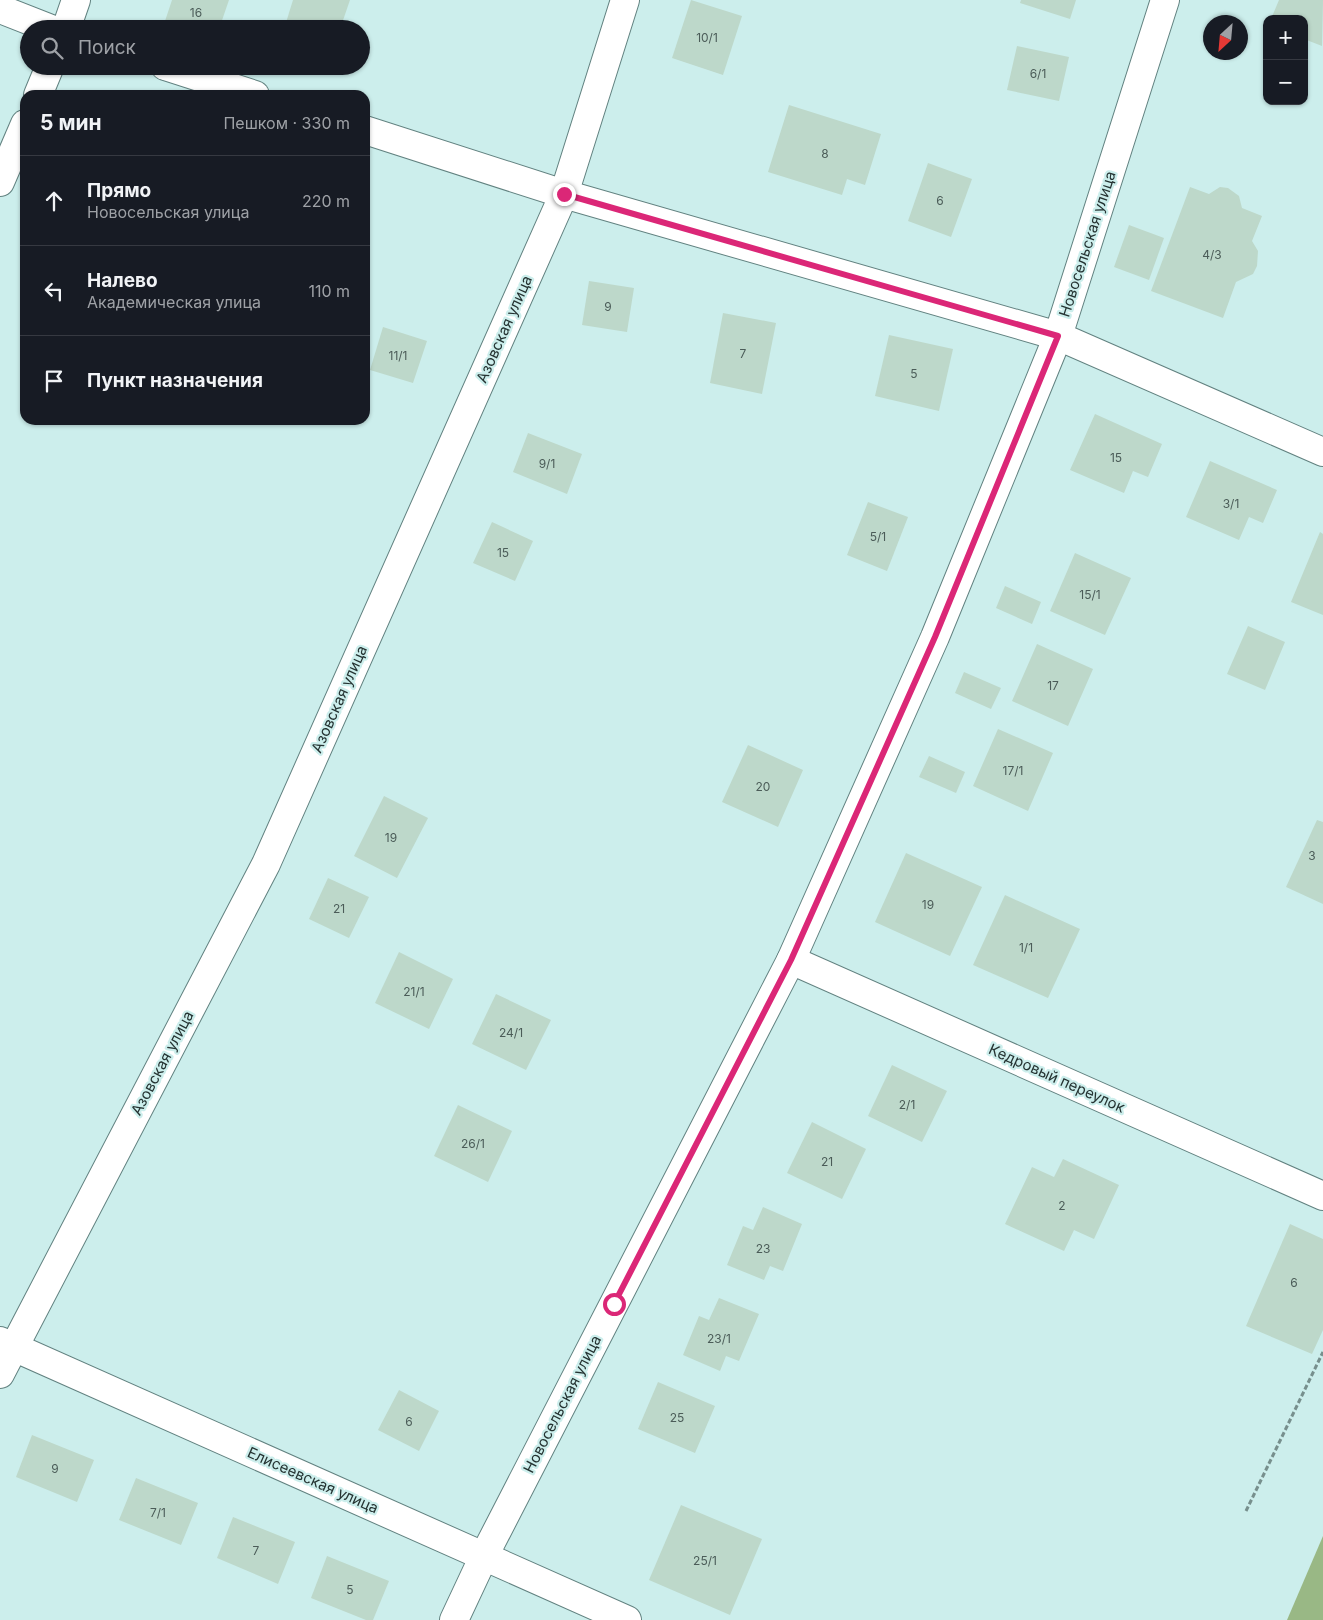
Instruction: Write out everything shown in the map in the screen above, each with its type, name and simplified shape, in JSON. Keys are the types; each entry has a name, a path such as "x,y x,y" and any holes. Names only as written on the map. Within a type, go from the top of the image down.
{"street":[{"path":"69,20 76,0"},
{"name":"Азовская улица","path":"0,1374 7,1344 266,864 564,194 625,0"},
{"name":"Новосельская улица","path":"454,1620 484,1556 791,960 935,637 1058,336 1165,0"},
{"path":"0,9 28,20"},
{"path":"40,90 46,75"},
{"path":"193,75 239,90"},
{"path":"370,132 564,194 1058,336 1323,452"},
{"path":"0,182 20,136"},
{"name":"Кедровый переулок","path":"791,960 1323,1196"},
{"name":"Елисеевская улица","path":"7,1344 627,1620"}],"path":[{"path":"1246,1511 1323,1352"}],"green space":[{"path":"1323,1536 1323,1620 1287,1620"}],"building":[{"path":"172,0 229,0 222,20 165,20"},
{"path":"293,0 350,0 343,20 287,20"},
{"path":"691,0 742,16 723,75 672,58"},
{"path":"1021,0 1076,0 1070,19 1020,3"},
{"path":"1279,0 1323,0 1322,46 1308,41 1308,15 1273,15"},
{"path":"1017,46 1069,57 1059,101 1007,90"},
{"path":"789,105 881,134 865,185 847,179 842,195 768,172"},
{"path":"928,163 972,179 951,237 908,221"},
{"path":"1190,187 1209,194 1220,187 1228,188 1239,196 1242,208 1262,216 1252,241 1258,251 1257,266 1253,274 1236,282 1223,318 1151,291"},
{"path":"1129,225 1164,238 1149,280 1114,267"},
{"path":"589,281 634,288 627,332 582,325"},
{"path":"723,313 776,323 762,394 710,383"},
{"path":"383,327 427,341 413,383 370,370"},
{"path":"889,335 953,349 939,411 875,396"},
{"path":"1095,414 1162,444 1148,477 1133,471 1124,493 1070,470"},
{"path":"528,433 582,454 567,494 513,472"},
{"path":"1210,461 1277,490 1263,523 1249,517 1239,540 1186,517"},
{"path":"868,502 908,517 887,571 847,555"},
{"path":"492,522 533,541 515,581 473,563"},
{"path":"1320,532 1323,534 1323,615 1291,602"},
{"path":"1075,553 1131,578 1105,635 1050,611"},
{"path":"1005,586 1041,602 1032,624 996,608"},
{"path":"1248,626 1285,642 1265,690 1227,674"},
{"path":"1037,644 1093,669 1068,726 1012,701"},
{"path":"964,672 1001,688 991,709 955,693"},
{"path":"998,729 1053,753 1028,811 973,786"},
{"path":"748,745 803,770 778,827 722,802"},
{"path":"929,756 965,772 956,793 919,777"},
{"path":"384,796 428,818 397,878 354,856"},
{"path":"1317,820 1323,822 1323,904 1286,887"},
{"path":"906,853 982,887 950,956 875,922"},
{"path":"328,878 369,897 349,938 309,919"},
{"path":"1005,895 1080,929 1048,998 973,965"},
{"path":"399,952 453,979 429,1029 375,1003"},
{"path":"496,994 551,1020 526,1070 472,1044"},
{"path":"892,1065 947,1091 922,1142 868,1116"},
{"path":"458,1105 512,1131 488,1182 434,1156"},
{"path":"812,1122 866,1149 842,1199 787,1173"},
{"path":"1063,1159 1119,1185 1094,1239 1074,1230 1064,1251 1005,1224 1032,1167 1054,1177"},
{"path":"763,1207 802,1224 783,1271 770,1266 764,1280 727,1265 743,1226 753,1230"},
{"path":"1290,1224 1323,1239 1323,1330 1312,1354 1246,1326"},
{"path":"719,1298 759,1314 739,1361 726,1356 720,1371 683,1355 699,1316 709,1320"},
{"path":"658,1382 715,1406 695,1453 638,1429"},
{"path":"399,1390 439,1411 419,1451 378,1430"},
{"path":"32,1435 94,1460 77,1502 16,1477"},
{"path":"136,1478 198,1503 181,1545 119,1520"},
{"path":"681,1505 762,1539 730,1615 649,1580"},
{"path":"233,1517 295,1542 278,1584 217,1558"},
{"path":"327,1556 389,1581 373,1620 366,1620 311,1598"}],"route":[{"path":"564,194 1058,336 935,637 791,960 614,1304"}]}
